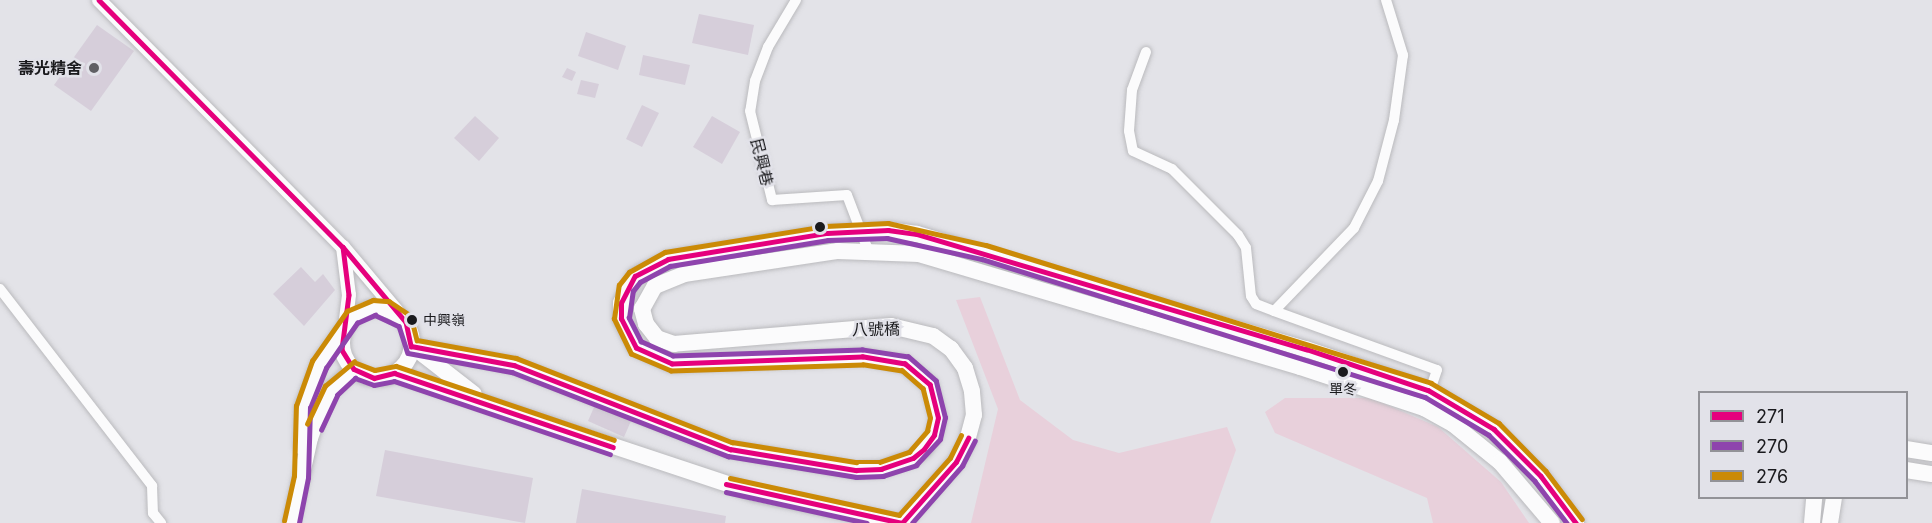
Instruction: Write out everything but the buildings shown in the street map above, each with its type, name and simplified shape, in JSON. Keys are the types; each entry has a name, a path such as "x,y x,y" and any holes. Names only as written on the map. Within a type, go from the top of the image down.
{"main road":[{"path":"411,346 514,365 730,449 856,470 897,465 924,449 934,435 938,418 930,385 905,364 863,357 672,364 636,348 621,319 626,288 648,266 689,254 862,231 917,234 1306,350 1428,390 1494,429 1541,476 1576,523"},
{"name":"八號橋","path":"902,523 919,500 956,462 974,415 972,391 965,368 951,349 933,336 912,328 871,327 692,345 657,338 646,324 642,309 655,286 684,274 809,254 868,249 919,254 1300,367 1424,408 1453,424 1500,462 1552,523"},
{"path":"301,477 303,407 319,364 352,317 374,307 386,308 406,322 411,346 408,359 394,373 374,378 354,369 342,350 345,327"},
{"path":"411,346 484,402"},
{"path":"291,523 320,410 331,390 354,369"},
{"path":"394,373 754,493 902,523"},
{"path":"1908,449 1932,453"},
{"path":"1908,470 1932,474"},
{"path":"1812,523 1814,499"},
{"path":"1830,523 1834,499"}],"street":[{"path":"99,0 343,247 406,322"},
{"name":"民興巷","path":"796,0 768,47 755,81 750,111 772,200 847,195 868,249"},
{"path":"1274,311 1354,228 1378,181 1394,120 1403,64 1386,0"},
{"path":"1146,52 1132,90 1129,131 1133,151 1172,169 1238,235 1246,248 1251,296 1256,304 1437,370 1428,390 1424,408"},
{"path":"343,247 349,295 345,327"},
{"path":"0,289 152,486 153,513 161,523"}],"shaded area":[{"path":"980,297 1020,400 1073,440 1119,453 1227,427 1236,450 1210,523 971,523 998,409 956,300"},
{"path":"1285,398 1371,398 1438,427 1501,482 1529,523 1433,523 1427,498 1275,433 1265,412"}],"transit line":[{"name":"271","path":"99,0 343,247 406,322 411,346 514,365 730,449 856,470 881,469 913,458 924,449 934,435 938,418 930,385 905,364 863,357 672,364 636,348 621,319 621,303 635,276 668,259 827,233 888,230 917,234 1306,349 1428,390 1494,429 1541,476 1576,523"},
{"name":"276","path":"284,521 294,476 296,406 312,361 347,311 373,300 389,301 411,316 417,340 516,358 732,442 856,462 880,462 909,452 927,431 930,418 923,389 902,371 863,365 671,371 631,354 614,319 619,285 629,272 665,252 826,226 888,223 986,245 1431,383 1499,423 1546,471 1582,519"},
{"name":"270","path":"299,523 308,478 310,408 326,368 357,323 375,315 399,326 408,353 512,372 728,456 856,477 883,476 916,465 940,439 945,418 936,381 908,357 863,350 673,356 641,342 629,318 633,291 640,282 670,266 828,240 887,238 982,259 1425,397 1489,435 1535,481 1567,523"},
{"name":"271","path":"343,247 349,295 342,350 354,369 374,378 394,373 613,447"},
{"name":"276","path":"307,424 325,386 354,362 375,370 396,366 614,440"},
{"name":"270","path":"321,430 337,395 355,378 374,385 394,381 610,454"},
{"name":"276","path":"730,478 899,515 950,458 961,435"},
{"name":"271","path":"726,484 902,523 956,462 968,438"},
{"name":"270","path":"912,523 962,466 975,441"},
{"name":"270","path":"726,492 867,523"}],"place":[{"name":"壽光精舍","path":"94,68"},
{"name":"中興嶺","path":"412,320"},
{"name":"單冬","path":"1343,372"}]}
